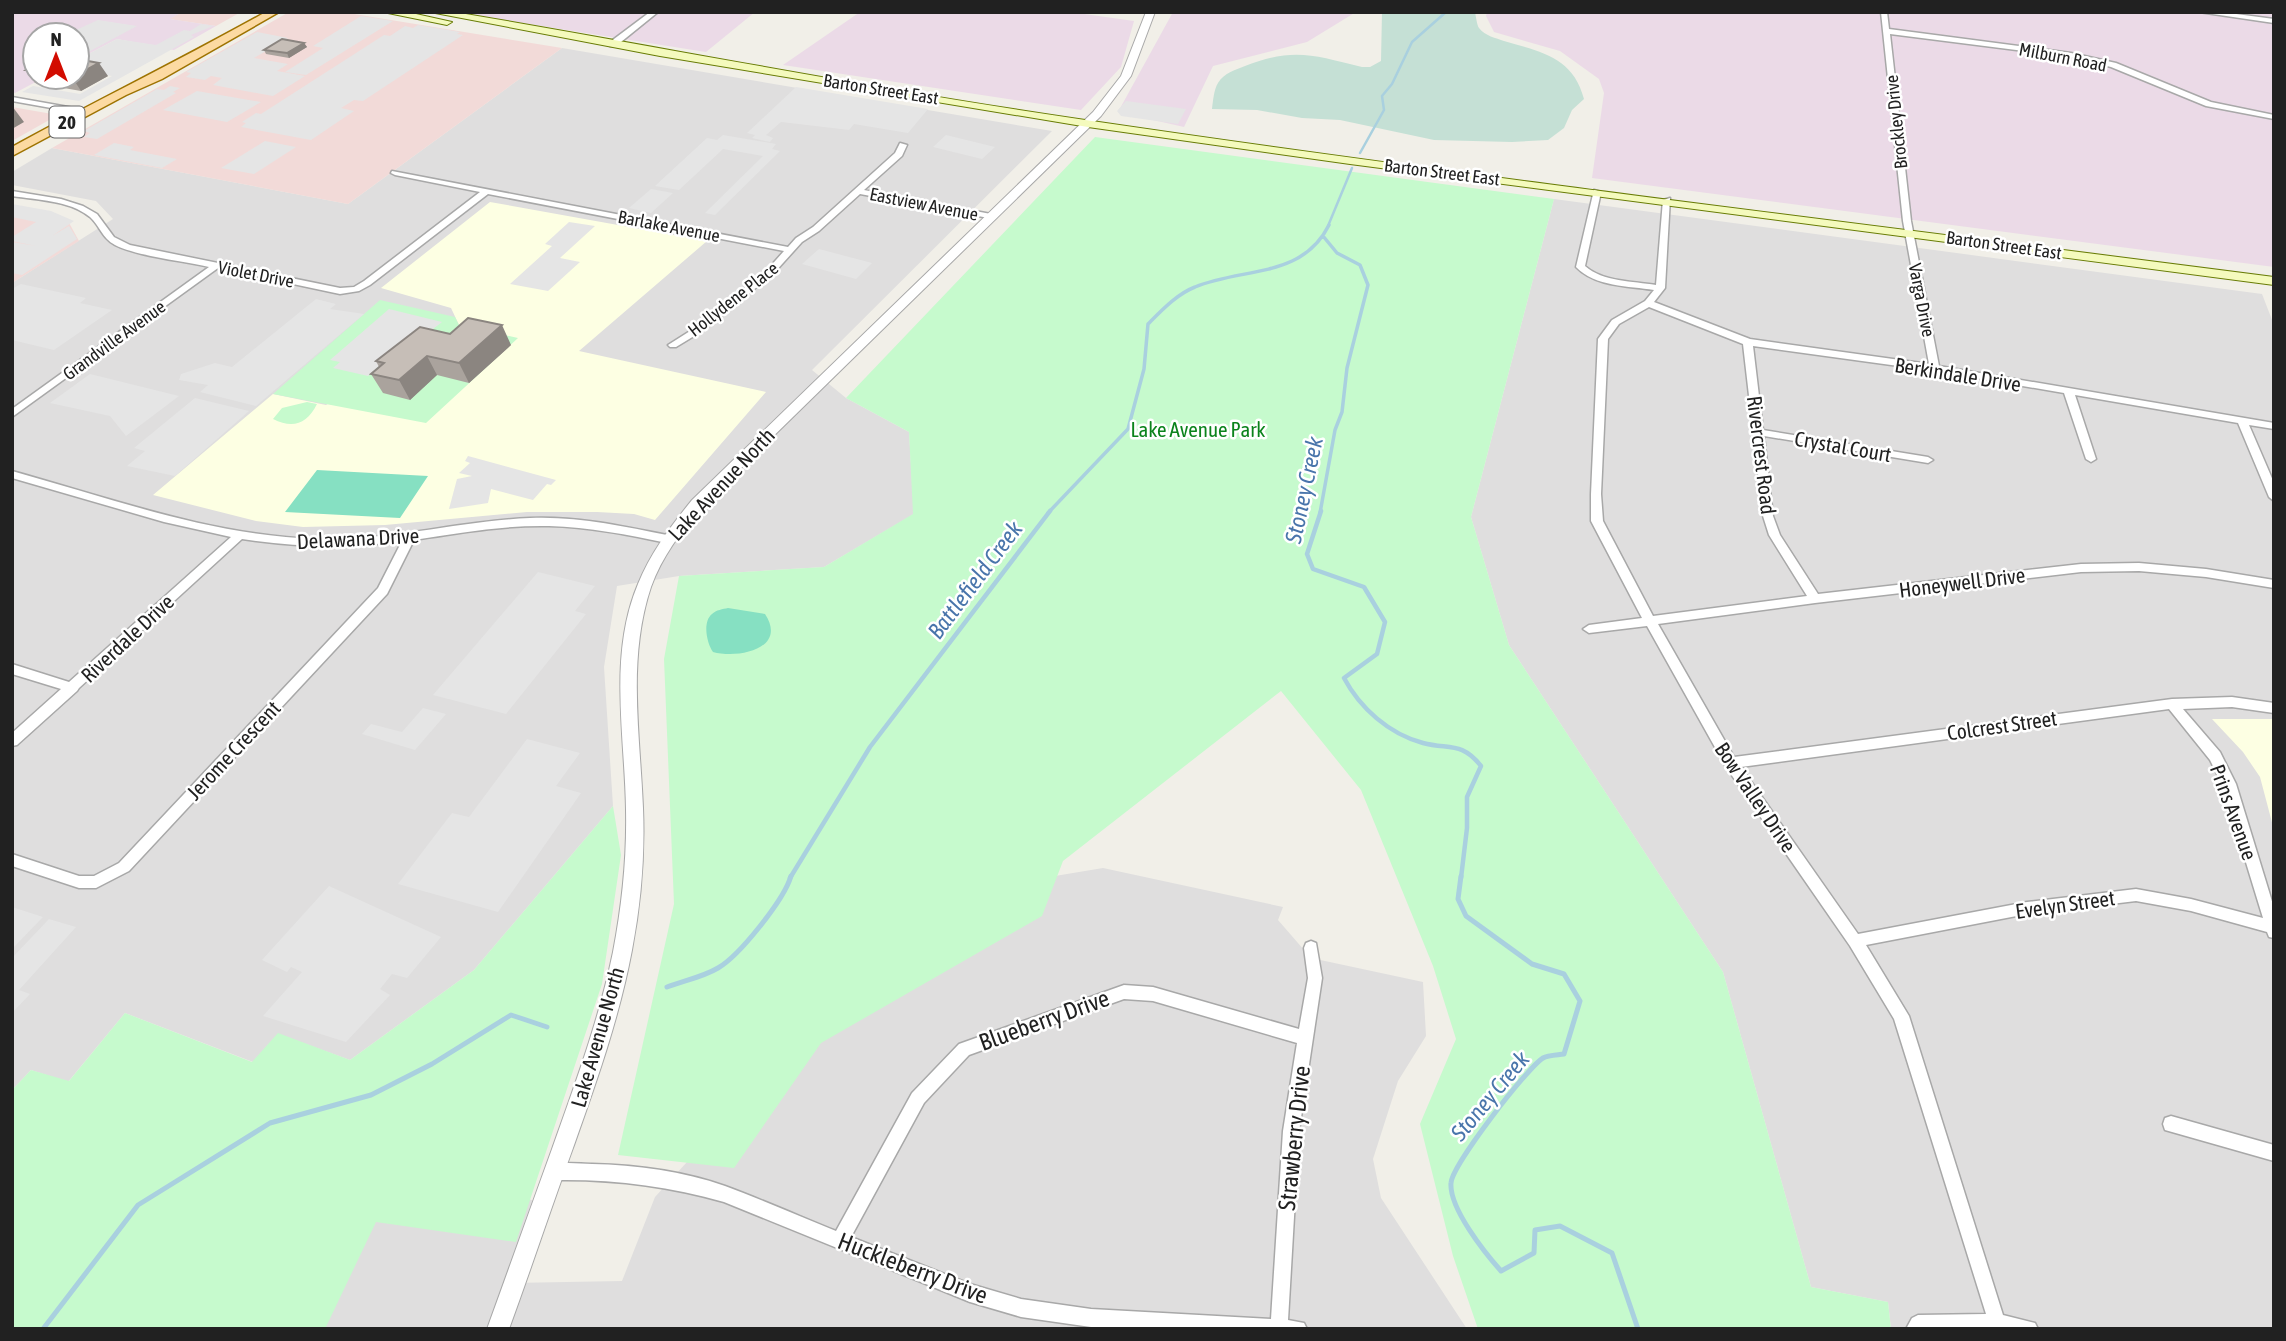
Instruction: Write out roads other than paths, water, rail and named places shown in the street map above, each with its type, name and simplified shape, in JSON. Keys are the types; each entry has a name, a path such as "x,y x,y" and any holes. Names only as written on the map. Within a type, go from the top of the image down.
{"main road":[{"name":"20","path":"122,92 135,80 258,12"},
{"name":"20","path":"12,152 122,92 158,77 274,12"},
{"name":"Barton Street East","path":"435,12 1088,124 2274,281"},
{"name":"Barton Street East","path":"394,13 577,43 613,44"}],"street":[{"path":"613,44 655,12"},
{"name":"Lake Avenue North","path":"498,1329 605,1024 632,896 634,818 629,644 643,587 667,539 697,503 1088,124 1122,82 1152,12"},
{"name":"Brockley Drive","path":"1884,12 1909,232"},
{"path":"2202,12 2274,21"},
{"name":"Milburn Road","path":"1886,31 2071,55 2113,65 2210,104 2274,117"},
{"path":"12,99 85,112"},
{"path":"792,250 799,240 816,229 899,154 903,145"},
{"name":"Barlake Avenue","path":"395,173 792,250"},
{"name":"Violet Drive","path":"12,193 72,205 88,212 106,237 117,243 340,291 356,289 485,191"},
{"name":"Eastview Avenue","path":"858,191 991,217"},
{"path":"1597,191 1580,267 1586,274 1604,279 1660,288 1667,200"},
{"name":"Varga Drive","path":"1909,232 1935,368"},
{"name":"Hollydene Place","path":"673,345 701,328 771,271 792,250"},
{"name":"Grandville Avenue","path":"12,414 216,266"},
{"name":"Bow Valley Drive","path":"1660,288 1657,297 1619,317 1606,330 1603,339 1595,494 1598,521 1650,621 1731,763 1855,941 1901,1016 1997,1322"},
{"name":"Berkindale Drive","path":"1648,303 1748,342 1935,368 2274,426"},
{"name":"Rivercrest Road","path":"1748,342 1768,516 1775,535 1815,599"},
{"path":"2069,392 2091,459"},
{"path":"2242,420 2274,497"},
{"name":"Crystal Court","path":"1758,432 1928,460"},
{"name":"Delawana Drive","path":"12,474 273,540 320,543 410,537 529,522 594,524 667,539"},
{"name":"Riverdale Drive","path":"12,741 241,534"},
{"name":"Jerome Crescent","path":"12,860 79,882 96,882 124,867 383,591 398,566 410,537"},
{"name":"Honeywell Drive","path":"1589,629 2081,568 2152,568 2207,573 2274,584"},
{"path":"12,669 73,688"},
{"name":"Colcrest Street","path":"1731,763 2172,704 2232,702 2274,708"},
{"name":"Prins Avenue","path":"2172,704 2216,756 2229,784 2273,930"},
{"name":"Evelyn Street","path":"1855,941 2027,908 2136,895 2191,905 2273,930"},
{"name":"Strawberry Drive","path":"1280,1328 1291,1132 1315,978 1311,948"},
{"name":"Blueberry Drive","path":"840,1240 918,1098 964,1049 1124,992 1153,994 1306,1038"},
{"path":"2171,1124 2274,1153"},
{"name":"Huckleberry Drive","path":"555,1172 598,1171 688,1183 724,1194 970,1293 1021,1308 1091,1318 1298,1329"},
{"path":"1915,1329 1918,1324 1997,1322 2029,1329"}],"waterway":[{"name":"Stoney Creek","path":"1360,153 1384,110 1382,96 1392,84 1412,42 1446,12"},
{"name":"Stoney Creek","path":"1328,226 1352,168"},
{"name":"Battlefield Creek","path":"1048,513 1128,429 1144,369 1148,324 1188,290 1213,281 1270,269 1303,255 1329,225"},
{"name":"Stoney Creek","path":"1320,513 1335,430 1342,412 1347,368 1368,285 1360,265 1337,253 1323,236"},
{"name":"Battlefield Creek","path":"791,877 870,747 1050,511"},
{"name":"Stoney Creek","path":"1321,511 1307,554 1313,569 1364,587 1385,622 1377,654 1344,678 1358,700 1387,726 1410,739 1461,750 1481,766 1467,797 1467,828 1461,878"},
{"name":"Stoney Creek","path":"1461,876 1458,899 1466,916 1532,964 1564,974 1580,1001 1564,1054 1545,1057 1534,1066 1491,1118 1464,1157 1451,1183 1456,1205 1469,1230 1501,1271 1534,1253 1535,1230 1560,1226 1612,1253 1638,1329"},
{"name":"Battlefield Creek","path":"667,987 706,974 727,962 780,899 791,877"},
{"name":"Battlefield Creek","path":"43,1329 138,1205 270,1123 371,1095 432,1064 511,1015 547,1027"}],"park label":[{"name":"Lake Avenue Park","path":"1198,429"}]}
